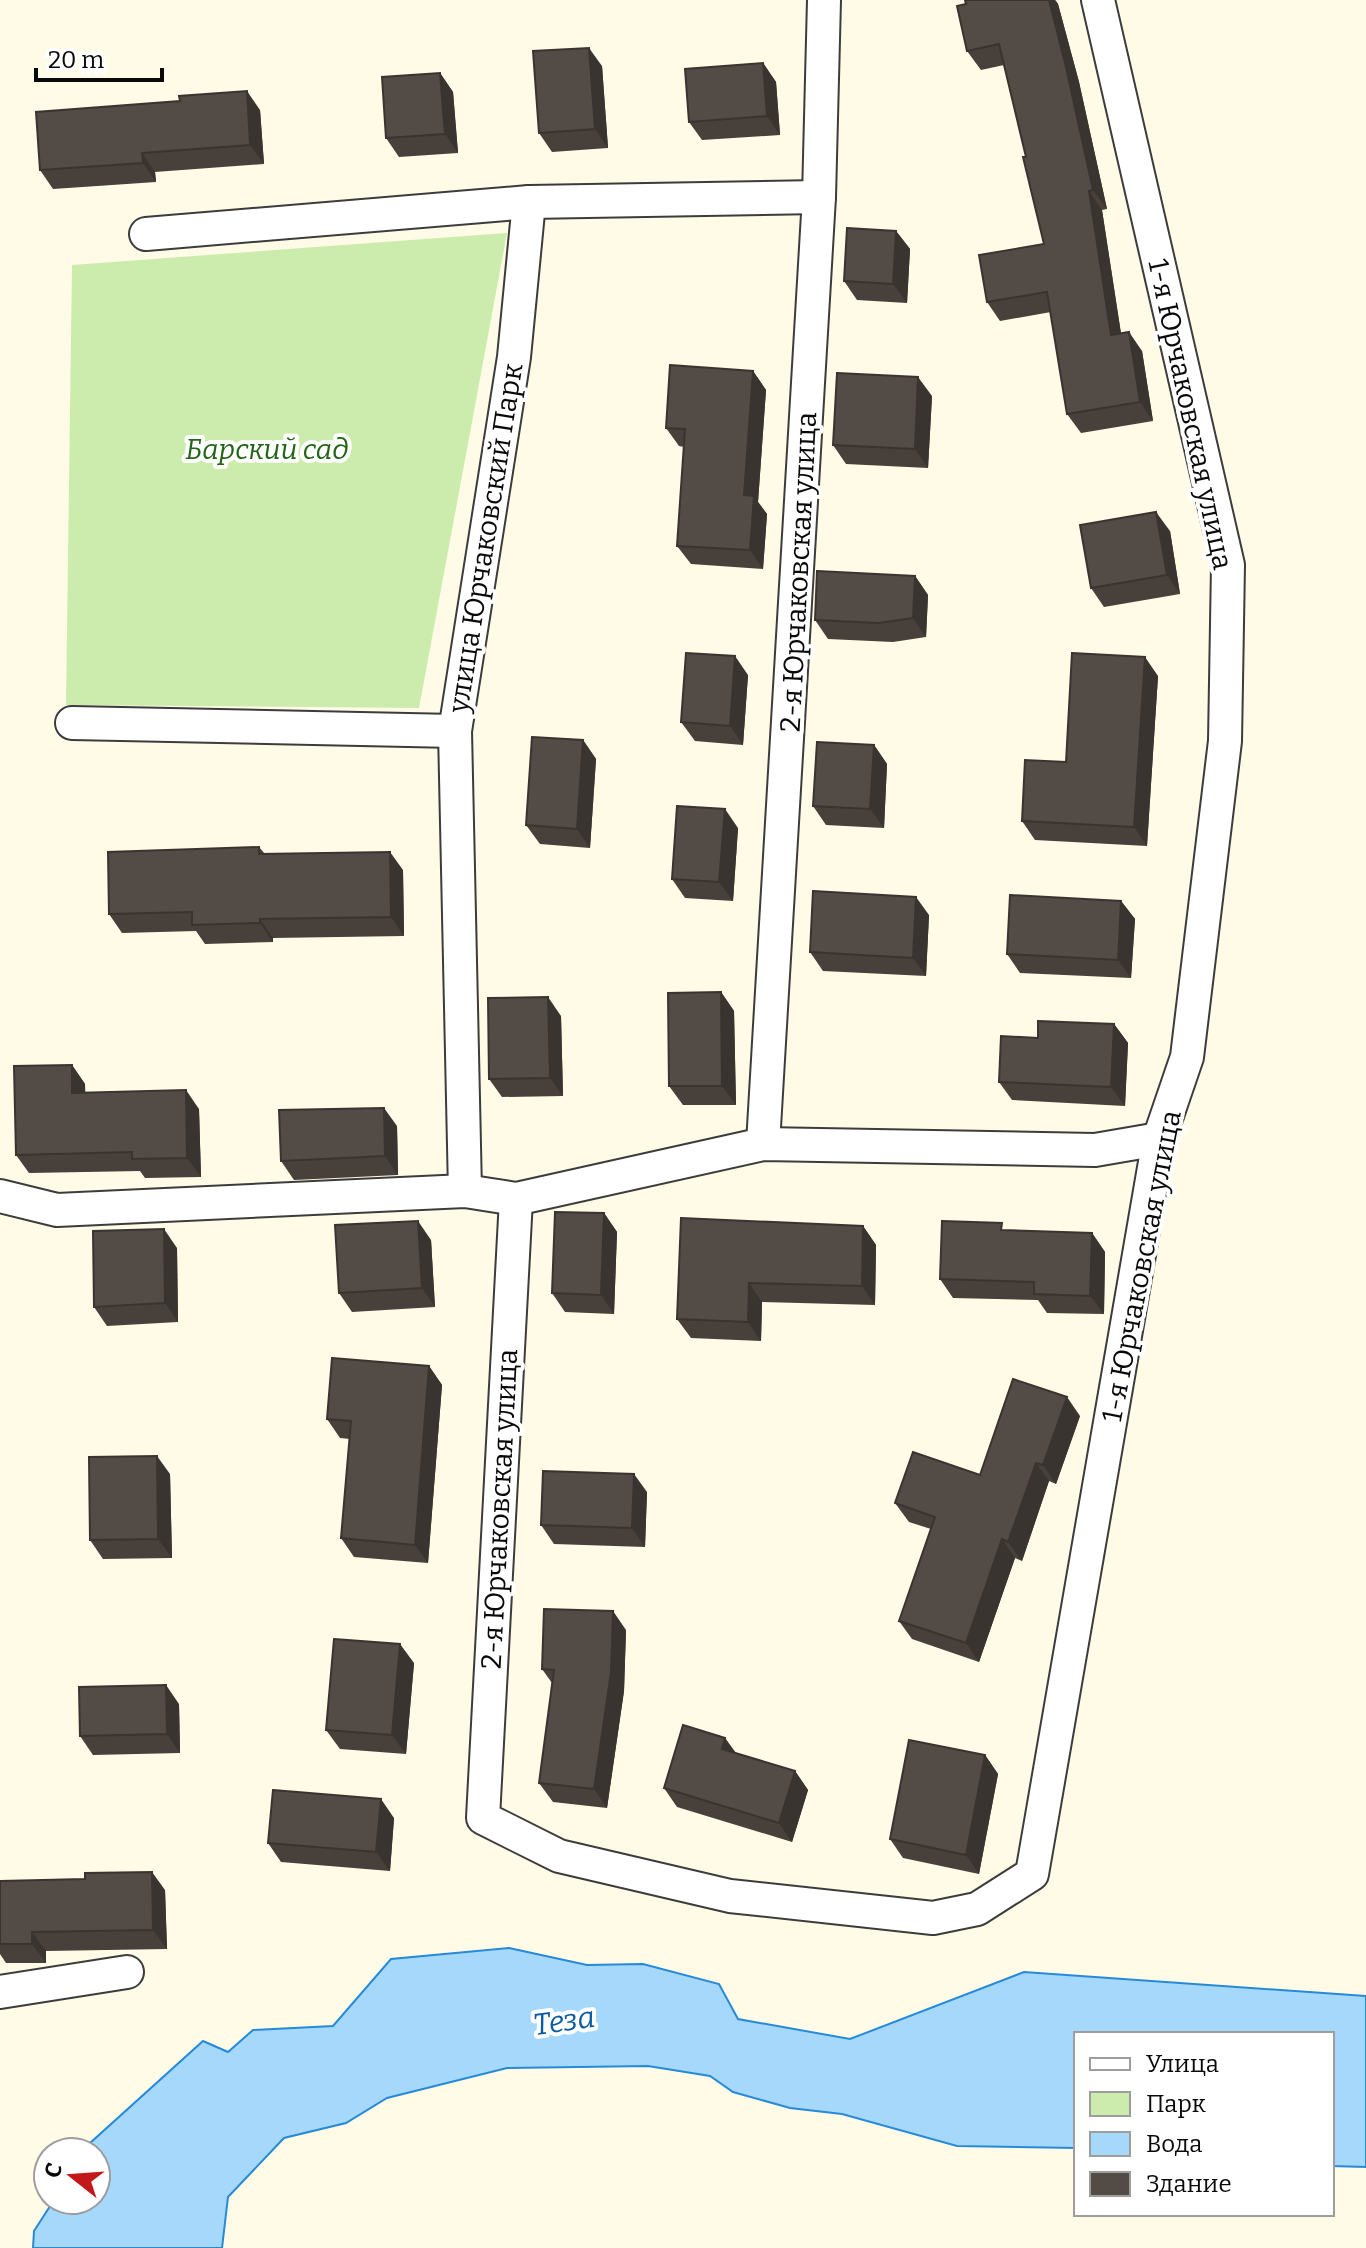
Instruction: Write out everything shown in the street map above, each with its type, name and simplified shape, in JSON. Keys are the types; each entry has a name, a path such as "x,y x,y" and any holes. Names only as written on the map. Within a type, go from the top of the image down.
{"street":[{"name":"2-я Юрчаковская улица","path":"763,1144 819,197 824,0"},
{"name":"1-я Юрчаковская улица","path":"483,1818 559,1856 730,1896 933,1918 977,1909 1032,1874 1159,1139 1189,1042 1225,741 1228,565 1098,0"},
{"path":"146,234 529,202 819,197"},
{"name":"улица Юрчаковский Парк","path":"72,723 455,731 514,357 529,202"},
{"path":"455,731 465,1191"},
{"path":"0,1196 57,1210 465,1191 516,1199 763,1144 1095,1150 1159,1139"},
{"name":"2-я Юрчаковская улица","path":"483,1818 516,1199"},
{"path":"0,1992 127,1972"}],"green space":[{"name":"Барский сад","path":"507,233 419,708 66,705 72,265"}],"water":[{"name":"Теза","path":"509,1948 587,1965 643,1964 719,1984 738,2019 850,2039 1024,1972 1366,1996 1366,2167 1334,2166 1334,2032 1074,2032 1074,2148 957,2146 842,2114 790,2108 733,2092 710,2076 648,2066 507,2068 387,2098 346,2123 284,2138 228,2197 222,2248 33,2248 34,2231 44,2216 112,2216 112,2136 98,2136 203,2041 228,2052 253,2030 333,2026 391,1959"}],"building":[{"path":"965,0 1049,0 1093,190 1089,191 1111,335 1129,332 1140,402 1067,414 1047,292 987,302 979,255 1044,244 999,44 967,51 957,6 966,4"},
{"path":"589,48 595,129 539,133 533,51"},
{"path":"763,63 767,116 689,122 685,69"},
{"path":"440,73 445,134 386,138 382,77"},
{"path":"247,91 250,145 142,153 143,163 40,170 36,112 180,101 179,96"},
{"path":"847,228 896,231 893,284 844,281"},
{"path":"670,365 753,371 744,495 754,496 750,550 677,546 685,429 666,428"},
{"path":"837,373 918,377 915,449 833,445"},
{"path":"1156,512 1167,575 1091,588 1080,525"},
{"path":"817,571 915,576 913,618 879,623 815,620"},
{"path":"686,653 735,656 730,726 681,722"},
{"path":"1072,653 1145,657 1134,827 1022,821 1025,760 1066,762"},
{"path":"532,737 583,740 577,829 526,825"},
{"path":"817,742 874,745 870,809 813,806"},
{"path":"677,806 725,809 719,882 672,879"},
{"path":"259,847 259,854 390,852 391,917 260,919 260,923 192,925 192,912 109,914 108,852"},
{"path":"813,891 916,897 913,958 810,952"},
{"path":"1010,895 1121,901 1118,960 1007,954"},
{"path":"721,992 722,1086 669,1086 668,993"},
{"path":"548,997 550,1078 489,1079 488,998"},
{"path":"1038,1021 1114,1024 1111,1087 999,1082 1001,1036 1038,1038"},
{"path":"72,1065 72,1093 186,1090 187,1158 132,1159 132,1152 16,1155 14,1066"},
{"path":"384,1108 385,1156 281,1161 279,1110"},
{"path":"555,1212 604,1213 601,1295 552,1293"},
{"path":"681,1218 863,1226 862,1286 749,1283 748,1322 677,1319"},
{"path":"418,1221 422,1288 339,1293 335,1225"},
{"path":"942,1221 1002,1223 1001,1230 1092,1233 1090,1296 1034,1294 1034,1282 940,1279"},
{"path":"164,1229 165,1303 94,1307 93,1231"},
{"path":"332,1358 429,1366 415,1545 341,1538 351,1421 327,1419"},
{"path":"1013,1379 1067,1397 1043,1465 1036,1463 1008,1542 1002,1539 966,1643 899,1621 935,1517 895,1503 913,1452 980,1475"},
{"path":"157,1456 158,1539 90,1540 89,1457"},
{"path":"543,1471 634,1474 632,1528 541,1525"},
{"path":"544,1609 613,1611 611,1672 594,1789 539,1783 554,1670 542,1669"},
{"path":"334,1639 400,1644 392,1735 326,1730"},
{"path":"166,1685 167,1734 80,1736 79,1687"},
{"path":"683,1725 725,1738 722,1749 795,1771 779,1823 664,1788"},
{"path":"909,1740 985,1755 966,1855 890,1839"},
{"path":"273,1790 381,1799 376,1852 268,1843"},
{"path":"152,1872 153,1930 32,1932 32,1944 0,1944 0,1881 85,1879 85,1873"}]}
